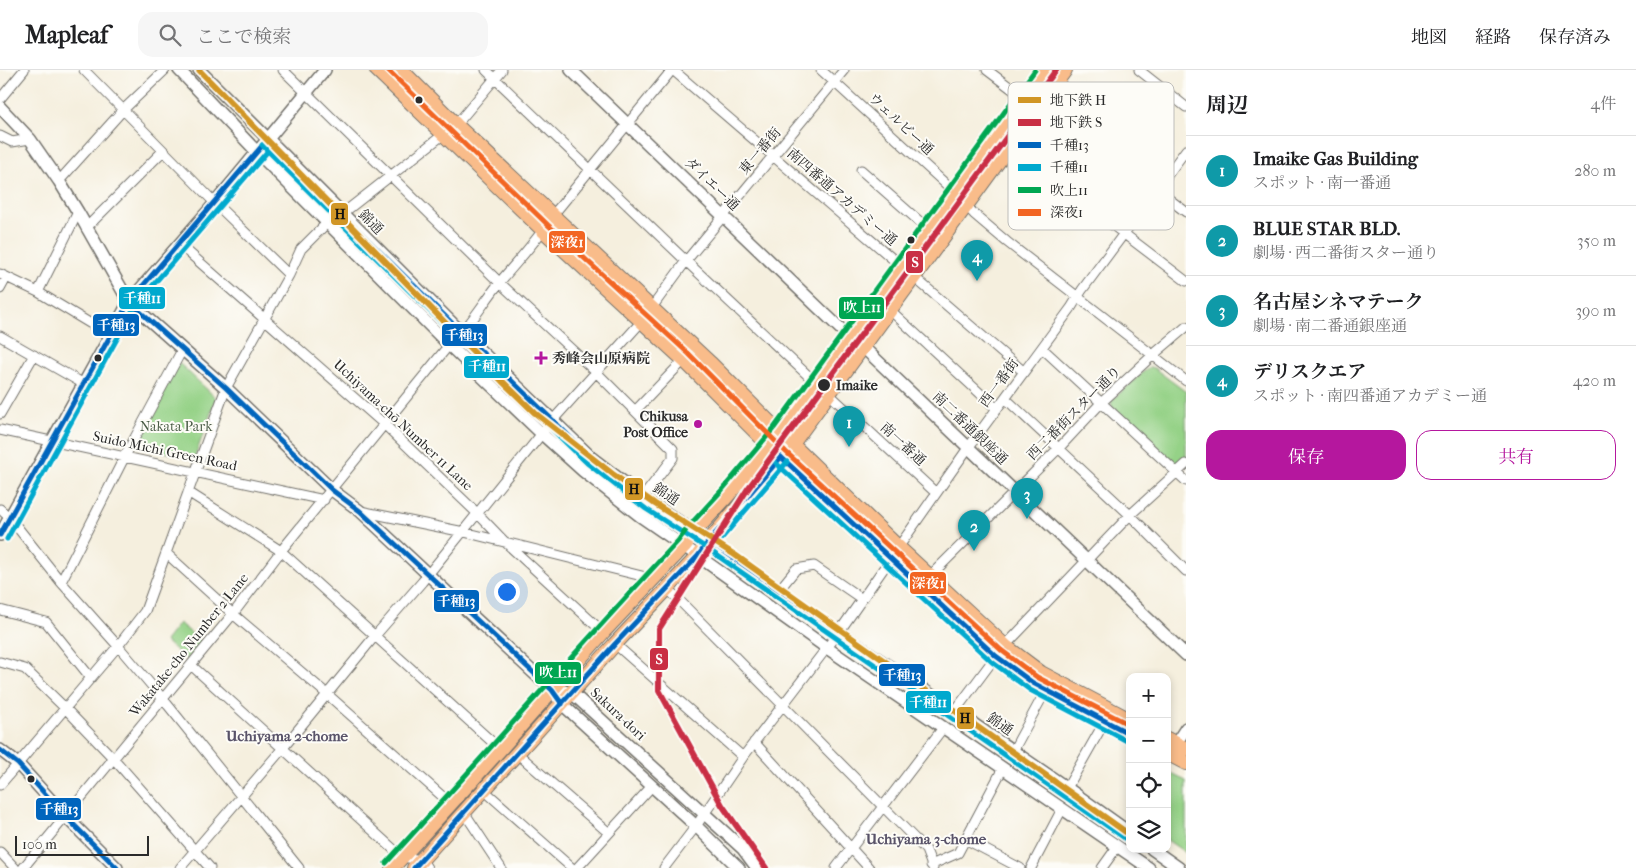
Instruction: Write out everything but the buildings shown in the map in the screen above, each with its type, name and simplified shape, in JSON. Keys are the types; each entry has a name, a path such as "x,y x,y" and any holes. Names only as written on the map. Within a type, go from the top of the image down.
{"main road":[{"path":"377,70 543,230 684,360 781,457 894,552 1046,690 1126,732"},
{"path":"402,70 456,125 710,362 792,444 894,552 930,576 1001,651 1126,718"},
{"path":"1035,82 1044,70"},
{"path":"1056,82 1065,70"},
{"path":"421,865 464,812 485,791 615,644 698,556 792,444 914,277 1008,123"},
{"path":"392,868 603,632 684,546 770,446 928,230 960,199 1008,147"},
{"path":"1172,749 1186,764"}],"street":[{"path":"0,99 24,70"},
{"path":"84,70 289,275"},
{"path":"59,181 123,110 165,70"},
{"path":"179,70 256,152 449,345 583,471 640,516 827,648 1149,868"},
{"name":"錦通","path":"199,70 462,333 592,458 642,497 695,531 1126,828"},
{"path":"283,70 500,283 673,449 673,458 642,497"},
{"path":"0,535 112,336 129,302 215,203 325,70"},
{"path":"486,70 816,383"},
{"path":"456,125 502,70"},
{"name":"ダイエー通","path":"572,70 849,338 863,347"},
{"path":"552,215 673,70"},
{"name":"南四番通アカデミー通","path":"673,70 901,266"},
{"name":"ウェルビー通","path":"821,70 1006,242 1186,381"},
{"name":"東一番街","path":"180,868 464,532 552,421 642,322 686,261 844,70"},
{"path":"987,70 1008,86"},
{"path":"1139,70 1154,82"},
{"path":"1174,98 1186,107"},
{"path":"0,108 30,139 59,181 129,302 226,388 332,490 360,511 552,690 562,704 696,826 739,868"},
{"path":"342,214 444,134"},
{"path":"0,136 12,142 30,139"},
{"name":"西一番街","path":"1174,166 1186,150"},
{"path":"86,228 163,151"},
{"path":"861,170 928,230"},
{"path":"1174,203 1186,212"},
{"path":"38,292 78,212"},
{"name":"Wakatake-cho Number 2 Lane","path":"23,868 233,614 281,551 384,424 449,345 462,333 543,230 552,215"},
{"path":"0,785 118,646 145,611 226,388 289,275 301,249 328,223"},
{"path":"1118,230 1186,281"},
{"name":"西一番街","path":"664,868 704,815 754,742 839,632 968,448 1126,230"},
{"name":"Uchiyama-chō Number 11 Lane","path":"179,244 384,424 505,542 603,632"},
{"path":"0,289 3,276 38,292 112,336"},
{"path":"914,277 1024,372"},
{"path":"890,310 997,409"},
{"name":"西二番街スター通り","path":"930,576 1059,448 1101,403 1152,355 1186,327"},
{"path":"0,336 84,384"},
{"name":"南二番通銀座通","path":"863,347 1186,655"},
{"path":"1042,348 1186,481"},
{"path":"61,582 125,456 182,350"},
{"path":"0,414 34,355"},
{"path":"635,412 684,360"},
{"name":"南一番通","path":"829,394 936,493"},
{"path":"1005,398 1130,515 1186,571"},
{"name":"Suido Michi Green Road","path":"0,430 324,500"},
{"path":"955,711 1001,651 1130,515 1186,464"},
{"path":"188,492 281,551 500,749"},
{"path":"0,509 10,518 61,582 163,699 299,868"},
{"path":"360,511 464,532 654,579"},
{"path":"166,553 451,804"},
{"path":"779,590 796,569 814,566 862,599"},
{"path":"668,589 926,850 932,867 958,853 1003,768"},
{"path":"0,610 46,622 91,678"},
{"path":"615,644 743,757"},
{"path":"0,662 24,670 64,708 114,759 210,868"},
{"path":"191,665 402,857 421,865"},
{"name":"Sakura-dori","path":"552,690 572,693 743,849 757,868"},
{"path":"1012,751 1046,690"},
{"path":"1067,788 1105,721"},
{"path":"836,868 943,728"},
{"path":"1172,749 1186,728"},
{"path":"754,742 869,868"},
{"path":"0,750 18,764 66,817 117,868"},
{"path":"518,754 609,833"},
{"path":"578,868 652,786"},
{"path":"485,791 572,868"},
{"path":"1031,868 1062,809"},
{"path":"464,812 501,868"},
{"path":"1102,868 1126,834"},
{"path":"965,839 1020,868"},
{"path":"0,852 14,868"},
{"path":"1158,853 1179,868"}],"green space":[{"name":"Nakata Park","path":"176,364 180,364 216,399 194,459 135,445"},
{"path":"1149,367 1154,368 1186,392 1186,457 1179,464 1174,464 1112,407 1111,401"},
{"path":"179,623 201,641 187,660 165,641"},
{"path":"1171,774 1186,781 1186,853 1171,843"}],"metro line":[{"name":"H","path":"199,70 535,413 614,475 655,504 735,555 1126,832"},
{"name":"S","path":"1047,82 1056,70"},
{"name":"S","path":"766,868 722,805 659,690 659,629 747,490 1008,135"}],"transit line":[{"name":"深夜1","path":"388,70 548,225 689,354 786,452 1001,650 1037,677 1126,723"},
{"name":"吹上11","path":"1026,82 1035,70"},
{"name":"吹上11","path":"386,863 678,541 774,428 1008,107"},
{"name":"千種13","path":"267,140 462,333 592,458 651,503 709,541 1126,830"},
{"name":"千種13","path":"0,535 129,302 267,140"},
{"name":"千種11","path":"262,145 457,338 587,463 646,509 705,547 1126,839"},
{"name":"千種11","path":"7,539 135,306 273,145"},
{"name":"千種13","path":"129,302 226,388 332,490 360,511 552,690 562,704"},
{"name":"千種13","path":"781,457 996,656 1033,683 1126,732"},
{"name":"千種13","path":"414,868 615,644 698,556 781,457"},
{"name":"千種11","path":"704,560 787,462"},
{"name":"千種11","path":"776,463 992,662 1030,690 1126,740"},
{"name":"千種13","path":"0,750 18,764 66,817 117,868"}],"place":[{"name":"デリスクエア","path":"977,281"},
{"name":"秀峰会山原病院","path":"541,358"},
{"name":"Imaike","path":"824,385"},
{"name":"Chikusa Post Office","path":"698,424"},
{"name":"Imaike Gas Building","path":"849,447"},
{"name":"名古屋シネマテーク","path":"1027,519"},
{"name":"BLUE STAR BLD.","path":"974,551"}],"district":[{"name":"Uchiyama 2-chome","path":"287,736"},
{"name":"Uchiyama 3-chome","path":"926,839"}]}
